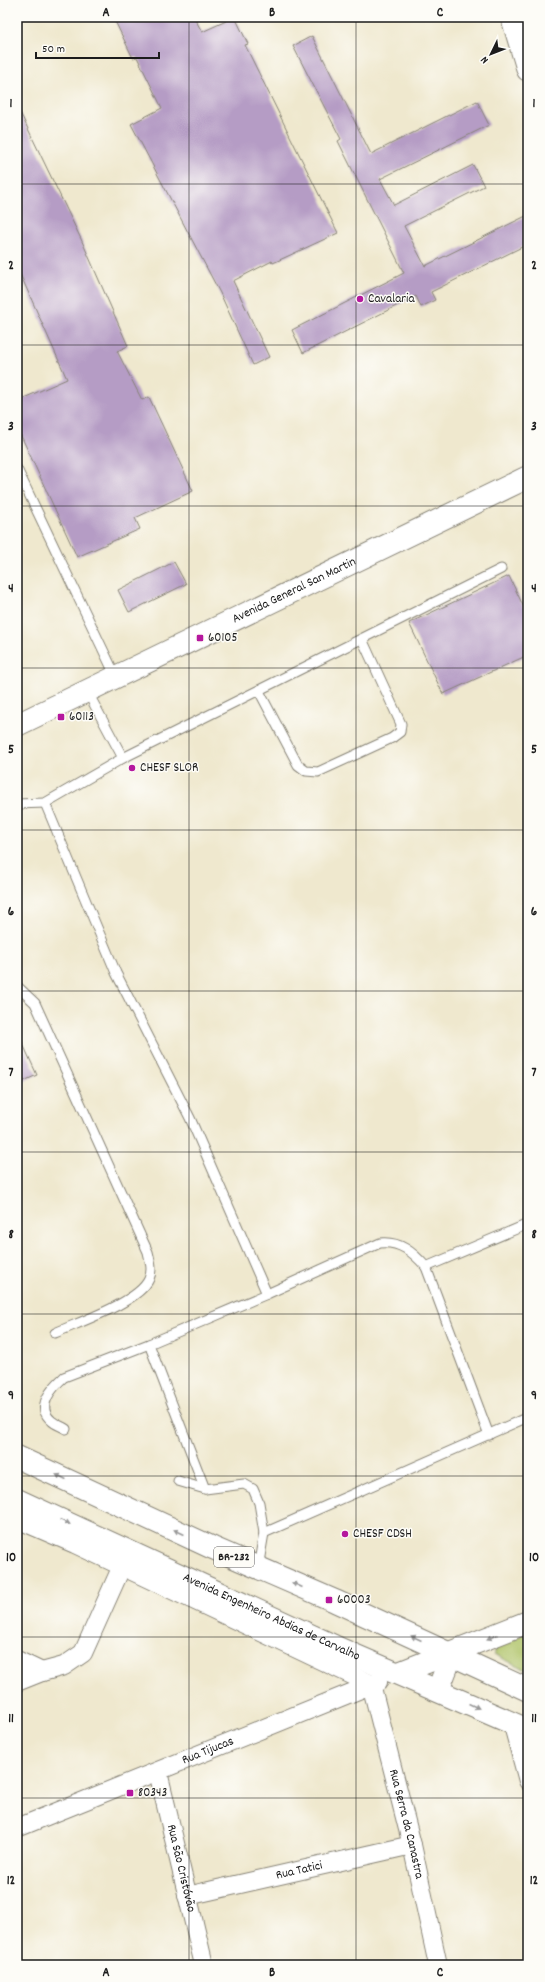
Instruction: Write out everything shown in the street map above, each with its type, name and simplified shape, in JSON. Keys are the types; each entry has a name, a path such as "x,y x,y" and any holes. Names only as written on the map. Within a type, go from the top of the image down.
{"main road":[{"path":"512,17 528,70"},
{"name":"Avenida General San Martin","path":"17,725 528,477"},
{"name":"BR-232","path":"17,1457 258,1568 452,1654 528,1690"},
{"name":"Avenida Engenheiro Abdias de Carvalho","path":"17,1500 338,1648 520,1726"},
{"path":"399,1674 452,1654 528,1622"},
{"path":"438,1690 452,1654"}],"street":[{"path":"17,1519 122,1566 371,1684"},
{"path":"17,1682 42,1672 64,1666 73,1662 84,1653 122,1566"},
{"path":"17,1660 42,1672"},
{"name":"Rua Tijucas","path":"17,1828 399,1674"},
{"name":"Rua Serra da Canastra","path":"371,1684 412,1845 438,1965"},
{"path":"520,1726 528,1781"},
{"name":"Rua São Cristóvão","path":"158,1772 204,1965"},
{"name":"Rua Tatici","path":"187,1896 412,1845"}],"lane":[{"path":"17,469 116,677"},
{"path":"17,804 45,803 123,758 501,569"},
{"path":"259,691 298,765 306,771 318,772 392,738 400,732 401,724 362,639"},
{"path":"87,691 123,758"},
{"path":"45,803 116,973 190,1118 267,1294"},
{"path":"17,986 35,1003 148,1252 152,1267 149,1278 137,1294 125,1301 54,1333"},
{"path":"426,1267 528,1224"},
{"path":"66,1429 51,1421 45,1412 45,1400 53,1387 64,1377 149,1344 267,1294 380,1242 390,1242 403,1246 414,1252 426,1267 489,1435"},
{"path":"149,1344 205,1489"},
{"path":"264,1533 528,1417"},
{"path":"178,1481 205,1489 244,1484 250,1487 259,1503 264,1533 258,1568"}],"green space":[{"path":"528,1632 528,1671 494,1654 496,1645"}],"building":[{"path":"113,17 194,17 202,32 235,17 248,44 245,45 338,233 273,263 272,261 233,281 269,357 253,365 220,293 131,124 162,108 137,57 133,58"},
{"path":"312,36 371,154 477,101 489,125 380,179 394,205 473,165 484,186 404,226 425,266 528,215 528,244 431,292 435,300 421,307 416,296 303,353 292,330 404,273 338,141 341,139 293,46"},
{"path":"17,106 81,239 128,346 117,351 142,400 149,397 193,491 135,518 140,529 77,557 17,427 17,401 67,379 17,267"},
{"path":"174,562 186,584 129,612 118,590"},
{"path":"509,576 528,616 528,655 443,694 409,623"},
{"path":"17,1031 37,1075 17,1084"}],"place":[{"name":"Cavalaria","path":"360,299"},
{"name":"60105","path":"200,638"},
{"name":"60113","path":"61,717"},
{"name":"CHESF SLOR","path":"132,768"},
{"name":"CHESF CDSH","path":"345,1534"},
{"name":"60003","path":"329,1600"},
{"name":"80343","path":"130,1793"}]}
